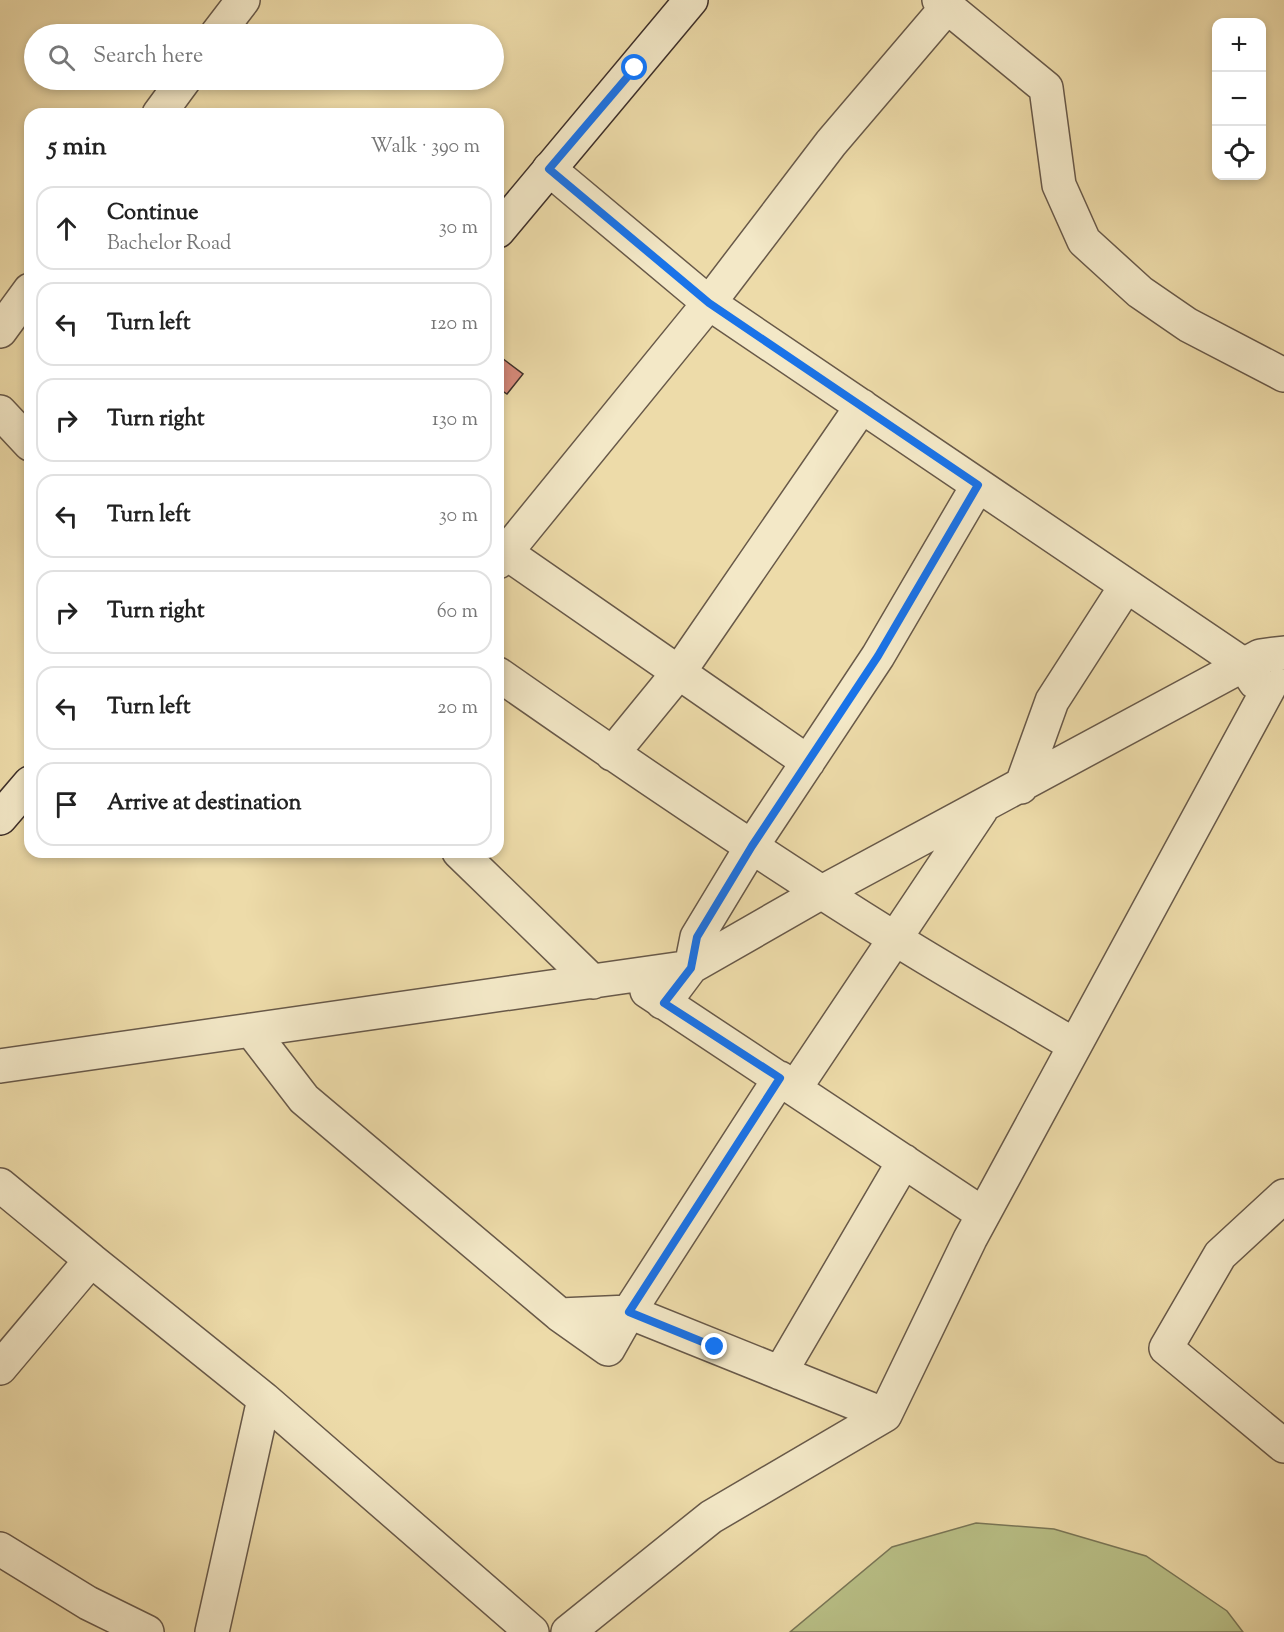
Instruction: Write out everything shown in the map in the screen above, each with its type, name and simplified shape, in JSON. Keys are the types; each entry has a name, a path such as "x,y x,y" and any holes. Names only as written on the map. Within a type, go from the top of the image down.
{"street":[{"path":"225,24 243,0"},
{"path":"504,224 692,0"},
{"path":"504,555 709,303 831,143 943,4 1046,88 1059,185 1084,241 1140,292 1188,325 1284,375"},
{"path":"163,108 177,90"},
{"path":"549,169 709,303 1244,665 1274,701"},
{"path":"0,331 24,298"},
{"path":"612,754 679,672 862,406"},
{"path":"0,412 24,438"},
{"path":"691,968 697,937 752,846 878,656 978,485"},
{"path":"504,558 679,672 808,762"},
{"path":"1021,787 1052,701 1126,586"},
{"path":"663,1002 691,968 822,892 1021,787 1260,656 1284,653"},
{"path":"568,1632 711,1517 885,1415 983,1214 1074,1045 1166,880 1274,701 1284,660"},
{"path":"504,678 612,754 895,939 1074,1045"},
{"path":"0,818 24,790"},
{"path":"251,1030 304,1100 560,1315 608,1348 629,1312 787,1083 895,939 982,808"},
{"path":"465,858 593,982"},
{"path":"0,1066 691,968"},
{"path":"626,977 983,1214"},
{"path":"780,1373 904,1161"},
{"path":"0,1185 264,1399 532,1632"},
{"path":"1284,1196 1220,1255 1166,1347 1284,1446"},
{"path":"0,1368 91,1260"},
{"path":"629,1312 885,1415"},
{"path":"212,1632 264,1399"},
{"path":"0,1549 88,1603 147,1632"}],"green space":[{"path":"976,1523 1054,1529 1146,1556 1227,1611 1243,1632 790,1632 892,1547"}],"building":[{"path":"504,360 523,374 507,394 504,392"}],"route":[{"path":"635,68 549,169 709,303 978,485 878,656 752,846 697,937 691,968 664,1003 780,1078 629,1312 715,1347"}]}
